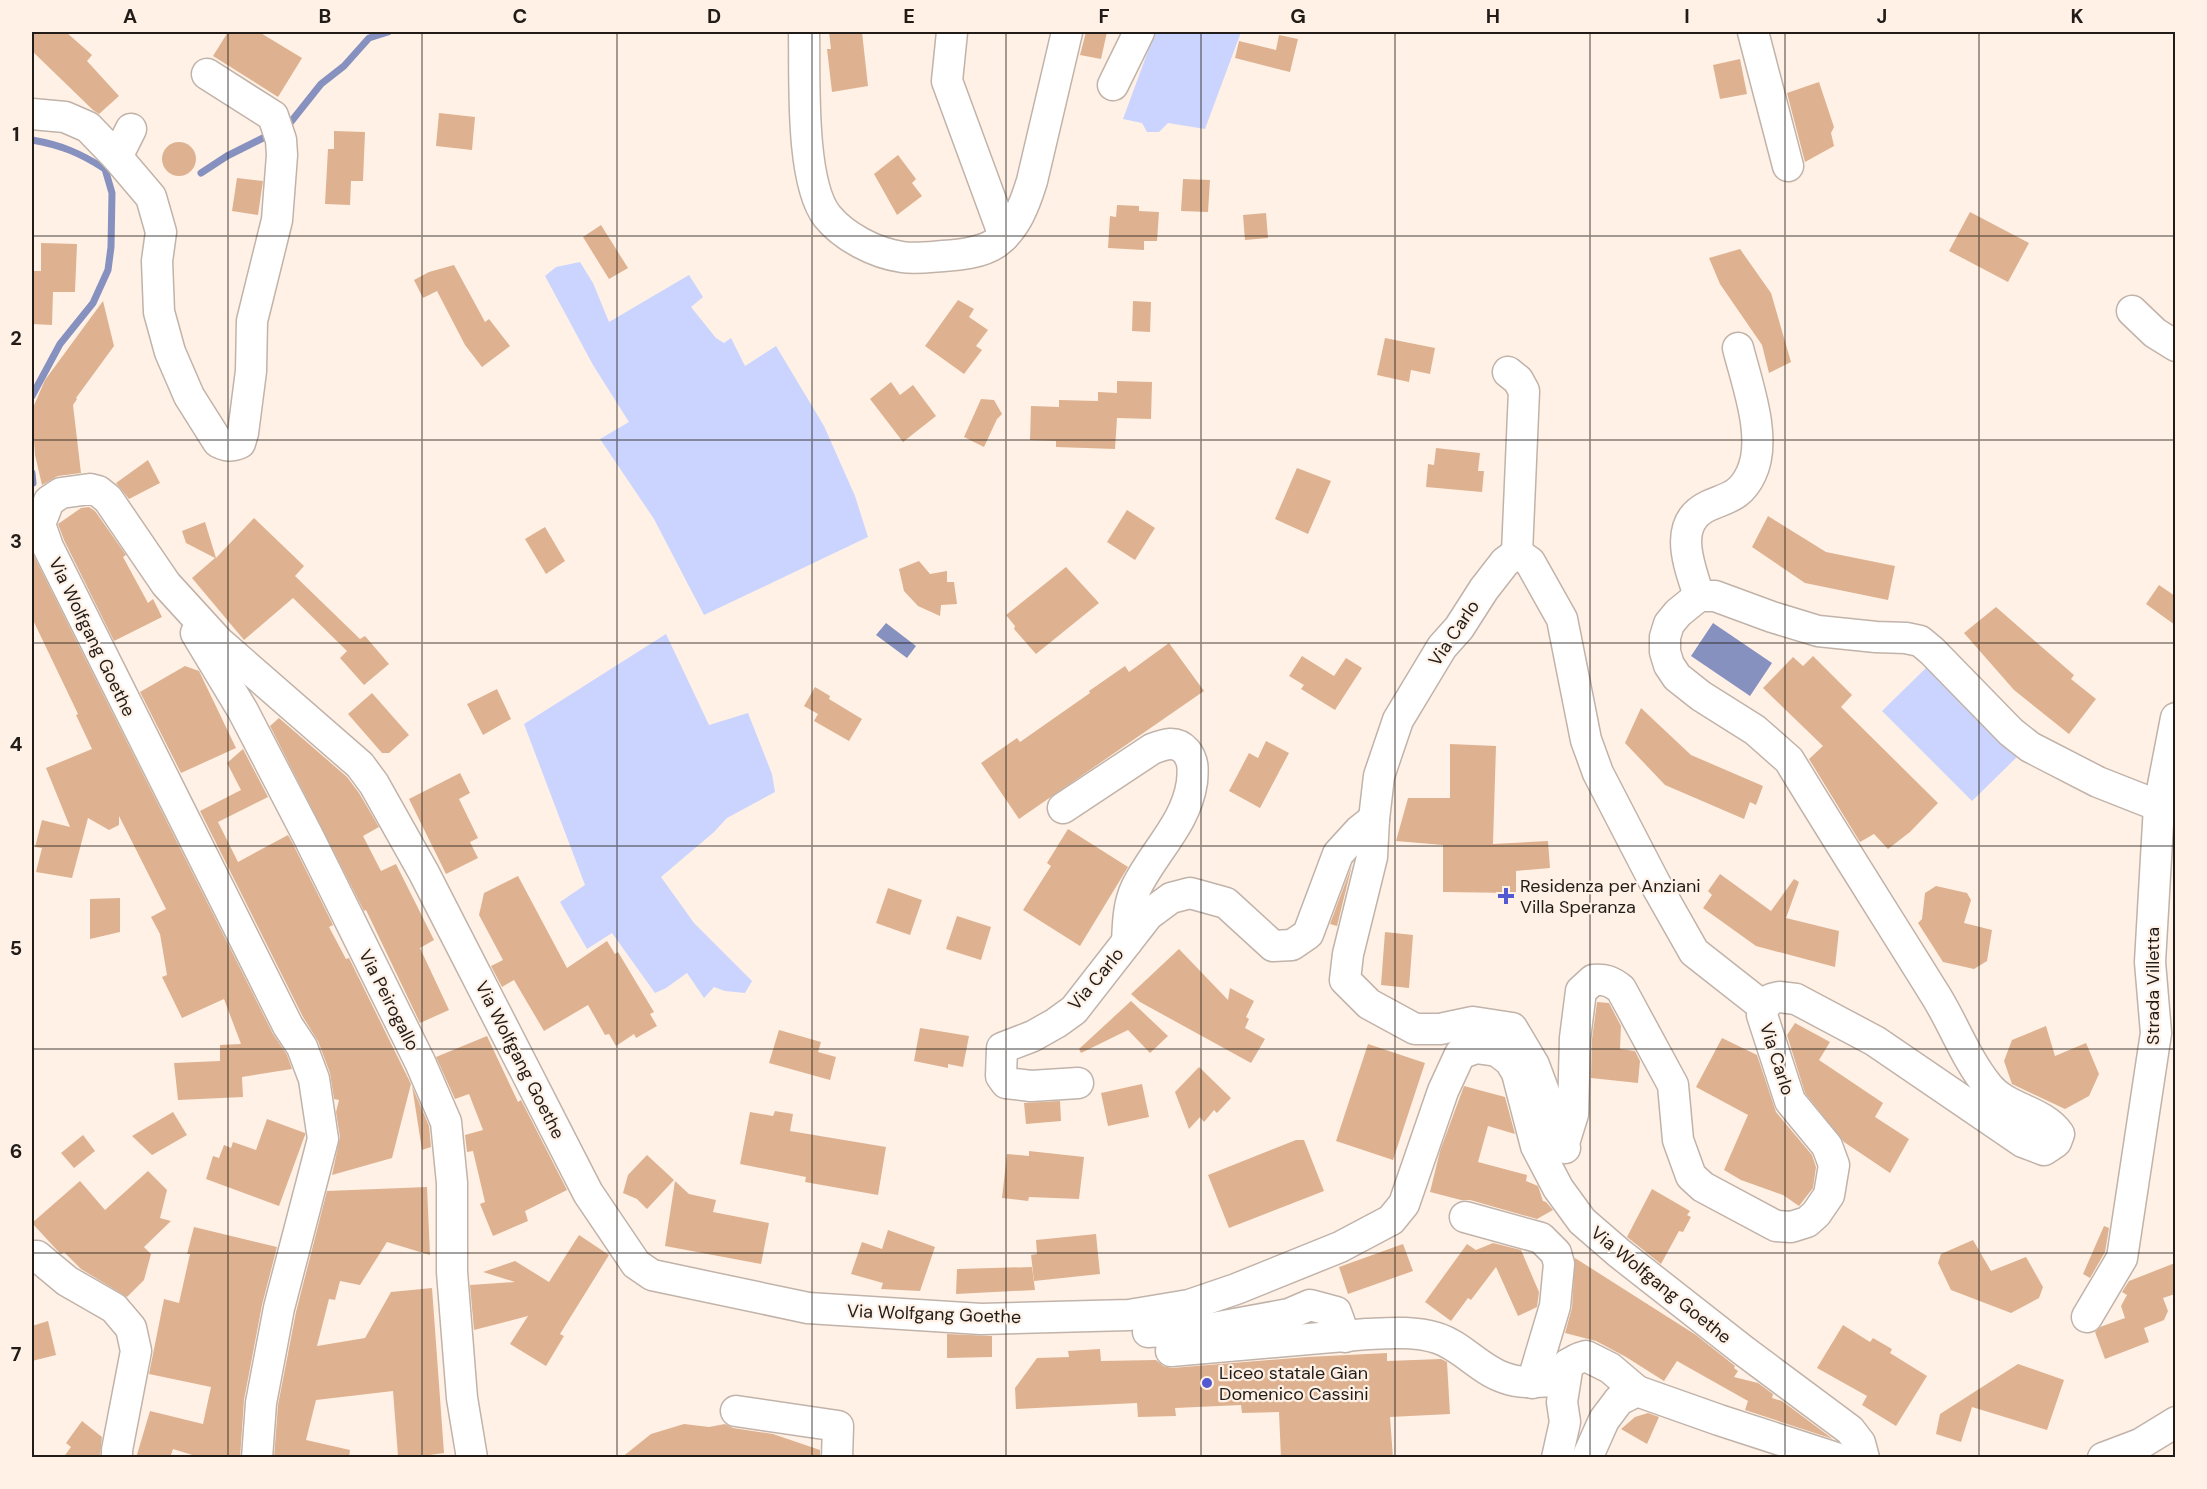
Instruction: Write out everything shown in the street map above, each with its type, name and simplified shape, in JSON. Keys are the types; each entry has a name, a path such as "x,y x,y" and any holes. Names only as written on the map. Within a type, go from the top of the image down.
{"street":[{"path":"804,32 808,155 813,189 827,216 847,234 885,254 904,258 976,252 994,244 1004,236 1018,218 1026,202 1066,32"},
{"path":"952,32 947,81 1004,236"},
{"path":"1113,85 1139,32"},
{"path":"1753,32 1788,166"},
{"path":"32,114 65,117 81,123 117,157 151,197 161,232 157,261 159,312 170,352 189,396 218,442 225,446 233,446 240,443 243,433 251,371 252,321 277,220 282,155 279,131 273,116 207,74"},
{"path":"117,157 131,129"},
{"path":"2132,311 2155,333 2175,346"},
{"path":"1738,348 1755,417 1758,449 1752,473 1742,488 1732,497 1707,506 1694,515 1688,525 1686,553 1699,596 1716,596 1818,631 1920,641 2011,732 2030,747 2098,782 2159,806"},
{"path":"1508,372 1518,380 1524,391 1517,553 1530,562 1562,619 1586,740 1598,773 1656,885 1694,952 1764,1007"},
{"name":"Via Wolfgang Goethe","path":"257,1458 261,1403 279,1308 323,1140 314,1079 302,1047 288,1026 48,547 36,516 50,501 62,493 76,490 98,492 108,499 166,584 219,642 360,765 374,784 424,873 588,1193 636,1264 652,1275 808,1308 981,1318 1129,1315 1189,1305 1236,1289 1340,1247 1391,1220 1404,1204 1443,1091 1460,1054 1476,1048 1497,1051 1510,1061 1516,1073 1536,1146 1558,1188 1582,1221 1618,1253 1850,1430 1860,1443 1864,1458"},
{"name":"Via Carlo","path":"1517,553 1505,562 1484,589 1459,628 1443,647 1398,720 1379,776 1372,857 1348,954 1345,980 1369,1004 1414,1029 1440,1029 1473,1022 1512,1028 1534,1065 1564,1143 1570,1205"},
{"name":"Via Peirogallo","path":"166,584 249,722 420,1062 446,1122 452,1183 452,1272 462,1398 472,1458"},
{"name":"Via Carlo","path":"1564,1143 1573,1114 1575,1038 1581,991 1593,980 1610,981 1621,989 1673,1085 1678,1140 1691,1176 1702,1187 1776,1226 1791,1227 1807,1222 1816,1214 1829,1195 1834,1165 1827,1146 1790,1101 1762,1015 1764,1007 1771,999 1779,997 1796,999 1875,1041 2023,1142 2044,1150 2056,1142 2059,1134 2048,1122 2013,1105 1990,1089 1972,1064 1937,999 1789,760 1755,730 1701,696 1677,677 1669,665 1665,652 1665,637 1678,613 1699,596"},
{"name":"Strada Villetta","path":"2087,1317 2122,1258 2156,1033 2150,962 2159,806 2175,718"},
{"name":"Via Carlo","path":"1063,808 1152,749 1168,743 1176,744 1190,756 1193,770 1190,796 1180,820 1137,886 1131,902 1127,942"},
{"name":"Via Carlo","path":"1078,1083 1031,1086 1006,1083 1001,1076 1002,1048 1033,1036 1074,1010 1148,915 1172,898 1190,893 1226,903 1273,946 1292,945 1308,934 1338,854 1359,831 1374,819"},
{"path":"1465,1217 1541,1238 1556,1253 1559,1264 1556,1306 1532,1383"},
{"path":"32,1256 37,1256 67,1281 114,1308 131,1328 136,1351 117,1458"},
{"path":"1148,1332 1213,1328 1289,1314 1310,1305 1336,1312 1345,1337"},
{"path":"1171,1351 1395,1332 1438,1338 1506,1379 1532,1383 1556,1381 1574,1359 1587,1356 1610,1368 1637,1391 1836,1458"},
{"path":"1557,1458 1565,1422 1562,1402 1568,1364"},
{"path":"1587,1458 1604,1420 1620,1400 1637,1391"},
{"path":"736,1411 838,1426 837,1458"},
{"path":"2103,1458 2140,1444 2175,1422"}],"shaded area":[{"path":"1155,32 1241,32 1205,129 1168,123 1159,132 1147,132 1142,123 1123,119"},
{"path":"580,262 593,283 609,322 689,275 703,297 691,307 716,338 724,343 731,338 745,366 776,346 824,426 855,496 868,537 704,615 654,519 600,439 629,422 593,365 545,276 556,267"},
{"path":"886,623 916,646 907,658 876,635"},
{"path":"1713,623 1772,663 1750,696 1691,656"},
{"path":"666,634 709,725 748,713 772,774 775,792 727,818 661,877 694,923 752,981 745,993 725,991 714,987 704,998 687,973 655,993 612,933 587,949 560,902 585,885 524,724"},
{"path":"1928,666 2018,756 1972,801 1882,711"}],"building":[{"path":"32,32 66,32 92,55 87,61 119,96 99,114 93,110 32,51"},
{"path":"228,32 259,32 302,58 278,97 213,56"},
{"path":"829,32 862,32 868,86 832,92 827,49 831,49"},
{"path":"1086,32 1107,32 1101,59 1080,55"},
{"path":"1279,35 1298,39 1290,72 1235,58 1239,41 1276,50"},
{"path":"1740,59 1747,94 1720,99 1713,65"},
{"path":"1819,82 1834,127 1831,133 1834,146 1805,162 1787,93"},
{"path":"439,113 475,117 472,150 436,146"},
{"path":"334,131 365,132 363,181 351,181 350,205 325,204 328,149 334,149"},
{"path":"179,142 191,147 196,159 191,171 179,176 167,171 162,159 167,147"},
{"path":"898,155 916,179 912,183 922,196 897,215 874,174"},
{"path":"237,178 263,181 258,215 232,211"},
{"path":"1183,179 1210,180 1208,212 1181,211"},
{"path":"1117,205 1139,206 1139,211 1159,212 1157,241 1144,241 1144,250 1108,248 1110,216 1116,217"},
{"path":"1970,212 2029,243 2008,282 1949,251"},
{"path":"1266,213 1268,238 1245,240 1243,215"},
{"path":"601,225 628,268 609,279 583,237"},
{"path":"41,243 77,244 75,292 53,292 52,325 32,324 32,271 41,271"},
{"path":"1740,249 1771,293 1791,362 1769,373 1762,345 1720,284 1709,258"},
{"path":"454,265 485,322 489,319 510,346 482,367 465,345 437,291 423,298 414,280 429,272"},
{"path":"958,300 974,309 969,317 988,330 976,346 982,350 964,374 925,346"},
{"path":"103,301 114,346 73,405 81,473 58,476 42,485 35,455 32,410 45,380"},
{"path":"1133,301 1151,302 1150,332 1132,331"},
{"path":"1385,338 1435,348 1430,374 1411,370 1409,382 1377,375"},
{"path":"1117,381 1152,382 1151,419 1117,418 1115,449 1056,447 1056,441 1030,440 1031,406 1059,407 1059,400 1098,401 1098,392 1117,393"},
{"path":"891,382 900,395 913,385 936,416 903,442 870,399"},
{"path":"981,399 994,400 1002,414 997,419 984,447 964,437"},
{"path":"1436,448 1480,453 1478,471 1484,471 1482,492 1426,487 1428,464 1434,465"},
{"path":"148,460 160,483 129,499 116,483"},
{"path":"1297,468 1331,481 1308,534 1275,519"},
{"path":"89,507 95,511 126,555 123,557 148,603 153,599 162,617 114,641 58,524 81,508"},
{"path":"1127,510 1155,528 1135,560 1107,542"},
{"path":"1768,516 1826,552 1895,566 1888,600 1805,583 1752,547"},
{"path":"254,518 304,566 295,576 360,639 365,636 389,664 364,685 340,658 347,651 293,598 244,640 192,578 215,558 186,543 182,531 205,522 216,558"},
{"path":"545,527 565,561 546,574 525,539"},
{"path":"32,552 273,1034 287,1055 292,1069 242,1077 243,1097 178,1100 174,1063 220,1061 220,1045 241,1044 224,999 182,1018 162,977 167,975 160,934 151,917 166,909 119,816 119,825 109,830 88,818 72,878 36,872 42,848 35,847 42,820 70,827 46,768 92,749 76,715 78,714 32,618"},
{"path":"919,561 930,574 947,571 947,582 954,582 957,604 941,605 940,616 918,606 904,591 899,569"},
{"path":"1066,567 1099,603 1036,654 1014,629 1015,626 1006,615"},
{"path":"2159,585 2175,596 2175,625 2146,604"},
{"path":"1996,607 2074,675 2071,679 2096,699 2069,734 2014,690 1964,633"},
{"path":"1169,643 1204,691 1019,819 981,763 1017,738 1020,742 1125,666 1129,672"},
{"path":"1302,656 1334,676 1346,658 1362,668 1335,710 1301,689 1304,685 1289,676"},
{"path":"1813,656 1852,695 1841,707 1938,803 1910,832 1888,849 1874,834 1860,842 1809,759 1823,746 1763,688 1793,657 1803,666"},
{"path":"185,666 199,671 236,748 181,773 140,692"},
{"path":"815,687 830,696 829,699 862,719 849,741 814,721 818,714 804,706"},
{"path":"497,689 511,719 483,735 467,704"},
{"path":"372,693 409,735 389,753 382,753 348,714"},
{"path":"1641,708 1691,755 1763,786 1756,805 1750,802 1744,819 1665,785 1625,743"},
{"path":"279,718 347,777 379,827 363,836 381,871 396,864 434,940 420,948 449,1010 420,1023 366,910 364,911 270,726"},
{"path":"1266,741 1289,753 1260,808 1229,791 1249,753 1258,758"},
{"path":"1450,744 1496,746 1493,844 1548,841 1550,868 1516,871 1516,893 1443,892 1443,845 1396,841 1408,798 1450,798"},
{"path":"243,749 268,797 218,822 238,862 288,835 293,844 333,925 329,927 346,959 349,958 411,1084 392,1158 332,1175 340,1137 336,1112 339,1100 334,1099 330,1073 318,1041 303,1017 200,811 241,790 227,763"},
{"path":"460,773 470,793 459,799 478,838 470,842 478,858 446,874 409,799"},
{"path":"1068,829 1128,867 1080,946 1023,910 1051,866 1047,863"},
{"path":"1352,865 1337,926 1330,924"},
{"path":"1720,874 1771,911 1794,879 1799,882 1786,918 1839,931 1835,967 1756,946 1703,908 1712,895 1708,891"},
{"path":"518,876 567,968 607,941 615,954 618,952 654,1012 650,1014 657,1026 636,1038 634,1034 616,1046 609,1034 605,1035 588,1005 544,1031 514,980 502,987 491,966 503,960 479,915 484,893"},
{"path":"1936,886 1967,893 1971,900 1964,923 1992,930 1987,961 1974,969 1943,962 1918,923 1922,919 1925,893"},
{"path":"888,888 922,900 910,935 876,923"},
{"path":"120,898 120,932 90,939 90,899"},
{"path":"957,916 991,927 981,960 946,949"},
{"path":"1385,932 1413,935 1409,988 1381,985"},
{"path":"1179,949 1228,1000 1230,988 1254,1001 1246,1017 1249,1019 1245,1028 1265,1039 1251,1063 1140,1002 1131,994"},
{"path":"1131,1001 1168,1036 1150,1053 1128,1030 1081,1053 1079,1049"},
{"path":"1597,1002 1609,1003 1621,1026 1620,1049 1635,1051 1640,1061 1638,1083 1591,1078 1592,1039"},
{"path":"1795,1023 1830,1042 1819,1060 1883,1103 1875,1117 1909,1139 1890,1173 1844,1142 1805,1093 1787,1035"},
{"path":"2046,1026 2055,1056 2086,1043 2099,1074 2089,1096 2065,1109 2012,1084 2004,1061 2012,1040"},
{"path":"920,1028 969,1036 963,1067 948,1064 948,1068 914,1061"},
{"path":"779,1030 821,1042 818,1052 836,1057 830,1080 769,1063"},
{"path":"487,1036 518,1102 521,1100 567,1190 525,1211 528,1221 493,1236 480,1204 485,1202 473,1151 467,1152 465,1135 483,1130 469,1094 455,1099 436,1057"},
{"path":"1722,1038 1757,1055 1776,1112 1812,1155 1816,1167 1813,1188 1799,1206 1783,1195 1741,1180 1724,1170 1748,1115 1696,1087"},
{"path":"1368,1044 1425,1063 1393,1160 1336,1141"},
{"path":"1199,1067 1231,1098 1217,1113 1214,1110 1204,1122 1200,1117 1189,1129 1175,1092"},
{"path":"1142,1084 1149,1117 1108,1126 1101,1093"},
{"path":"412,1086 429,1126 431,1147 422,1150"},
{"path":"1464,1086 1505,1097 1515,1134 1488,1126 1478,1162 1527,1175 1526,1181 1538,1186 1543,1201 1553,1210 1537,1219 1470,1200 1430,1192 1440,1151"},
{"path":"1060,1101 1061,1121 1026,1124 1024,1103"},
{"path":"775,1111 793,1114 790,1131 886,1147 878,1195 805,1182 806,1177 740,1164 750,1112 773,1116"},
{"path":"173,1112 187,1135 152,1155 132,1136"},
{"path":"267,1119 305,1133 279,1206 206,1179 213,1156 219,1158 224,1145 231,1148 233,1142 256,1150"},
{"path":"83,1135 95,1151 74,1168 61,1153"},
{"path":"1296,1140 1304,1140 1324,1191 1229,1228 1208,1175"},
{"path":"1029,1151 1084,1157 1079,1199 1029,1197 1028,1201 1002,1198 1007,1154 1029,1156"},
{"path":"647,1155 674,1180 647,1209 637,1199 623,1193 628,1175"},
{"path":"148,1171 167,1190 160,1218 171,1221 144,1247 151,1254 144,1280 127,1297 81,1269 64,1252 61,1254 32,1223 80,1181 105,1210"},
{"path":"675,1181 689,1194 716,1200 713,1212 769,1223 761,1264 665,1246"},
{"path":"427,1187 430,1255 387,1242 360,1285 340,1281 335,1300 329,1299 317,1346 365,1338 391,1292 432,1288 444,1453 408,1458 398,1456 393,1391 316,1400 306,1440 350,1450 349,1458 274,1458 278,1405 296,1312 327,1191"},
{"path":"1652,1189 1690,1211 1687,1215 1691,1217 1683,1232 1679,1231 1661,1264 1627,1237"},
{"path":"2104,1226 2109,1228 2105,1252 2090,1278 2083,1274"},
{"path":"194,1227 277,1247 262,1305 244,1400 240,1458 202,1458 173,1449 170,1458 136,1458 150,1411 203,1424 211,1387 149,1374 164,1299 179,1303"},
{"path":"888,1230 935,1247 920,1291 881,1289 883,1283 851,1274 862,1242 882,1249"},
{"path":"1096,1234 1100,1274 1034,1281 1031,1255 1037,1254 1036,1240"},
{"path":"579,1235 609,1255 560,1334 564,1336 546,1366 510,1344 528,1316 474,1330 470,1285 515,1282 483,1272 515,1261 549,1282"},
{"path":"1973,1240 1991,1271 2026,1257 2043,1287 2039,1298 2011,1313 1951,1290 1938,1263 1941,1254"},
{"path":"1493,1243 1521,1250 1539,1292 1537,1307 1518,1316 1496,1267 1471,1300 1468,1298 1451,1321 1425,1302 1467,1244 1476,1250"},
{"path":"1403,1244 1413,1271 1348,1294 1339,1267"},
{"path":"1575,1258 1696,1335 1735,1366 1734,1368 1738,1371 1734,1377 1758,1383 1773,1394 1772,1398 1782,1401 1833,1439 1745,1410 1748,1401 1677,1361 1664,1381 1596,1341 1565,1333 1572,1308"},
{"path":"2175,1263 2175,1294 2163,1298 2168,1311 2164,1320 2144,1328 2149,1342 2105,1359 2095,1332 2100,1327 2125,1318 2121,1306 2127,1295 2122,1292 2129,1281"},
{"path":"1032,1267 1035,1290 956,1294 957,1269"},
{"path":"48,1321 56,1355 32,1361 32,1326"},
{"path":"1843,1325 1870,1342 1873,1338 1892,1349 1890,1353 1927,1376 1896,1426 1862,1405 1867,1396 1817,1368"},
{"path":"947,1334 992,1336 992,1357 947,1358"},
{"path":"1100,1349 1101,1361 1156,1360 1163,1366 1172,1368 1387,1353 1387,1361 1441,1359 1447,1362 1450,1414 1390,1417 1393,1458 1281,1458 1279,1412 1242,1413 1241,1405 1175,1408 1176,1416 1138,1417 1137,1403 1016,1409 1015,1388 1037,1358 1069,1357 1068,1351"},
{"path":"2018,1364 2064,1380 2047,1430 1972,1407 1961,1442 1936,1434 1940,1414"},
{"path":"1648,1413 1659,1417 1647,1444 1621,1429 1635,1417"},
{"path":"82,1421 102,1437 100,1457 63,1458 71,1447 66,1443"},
{"path":"684,1424 709,1427 725,1424 733,1428 773,1434 820,1450 820,1458 621,1458 651,1434"}],"waterway":[{"path":"283,127 290,123 321,84 344,66 369,38 388,32"},
{"path":"201,173 227,156 269,135"},
{"path":"32,140 70,150 105,169 112,193 111,247 108,270 93,303 60,344 32,396"},
{"path":"32,473 33,483"}],"place":[{"name":"Residenza per Anziani Villa Speranza","path":"1506,896"},
{"name":"Liceo statale Gian Domenico Cassini","path":"1207,1383"}]}
